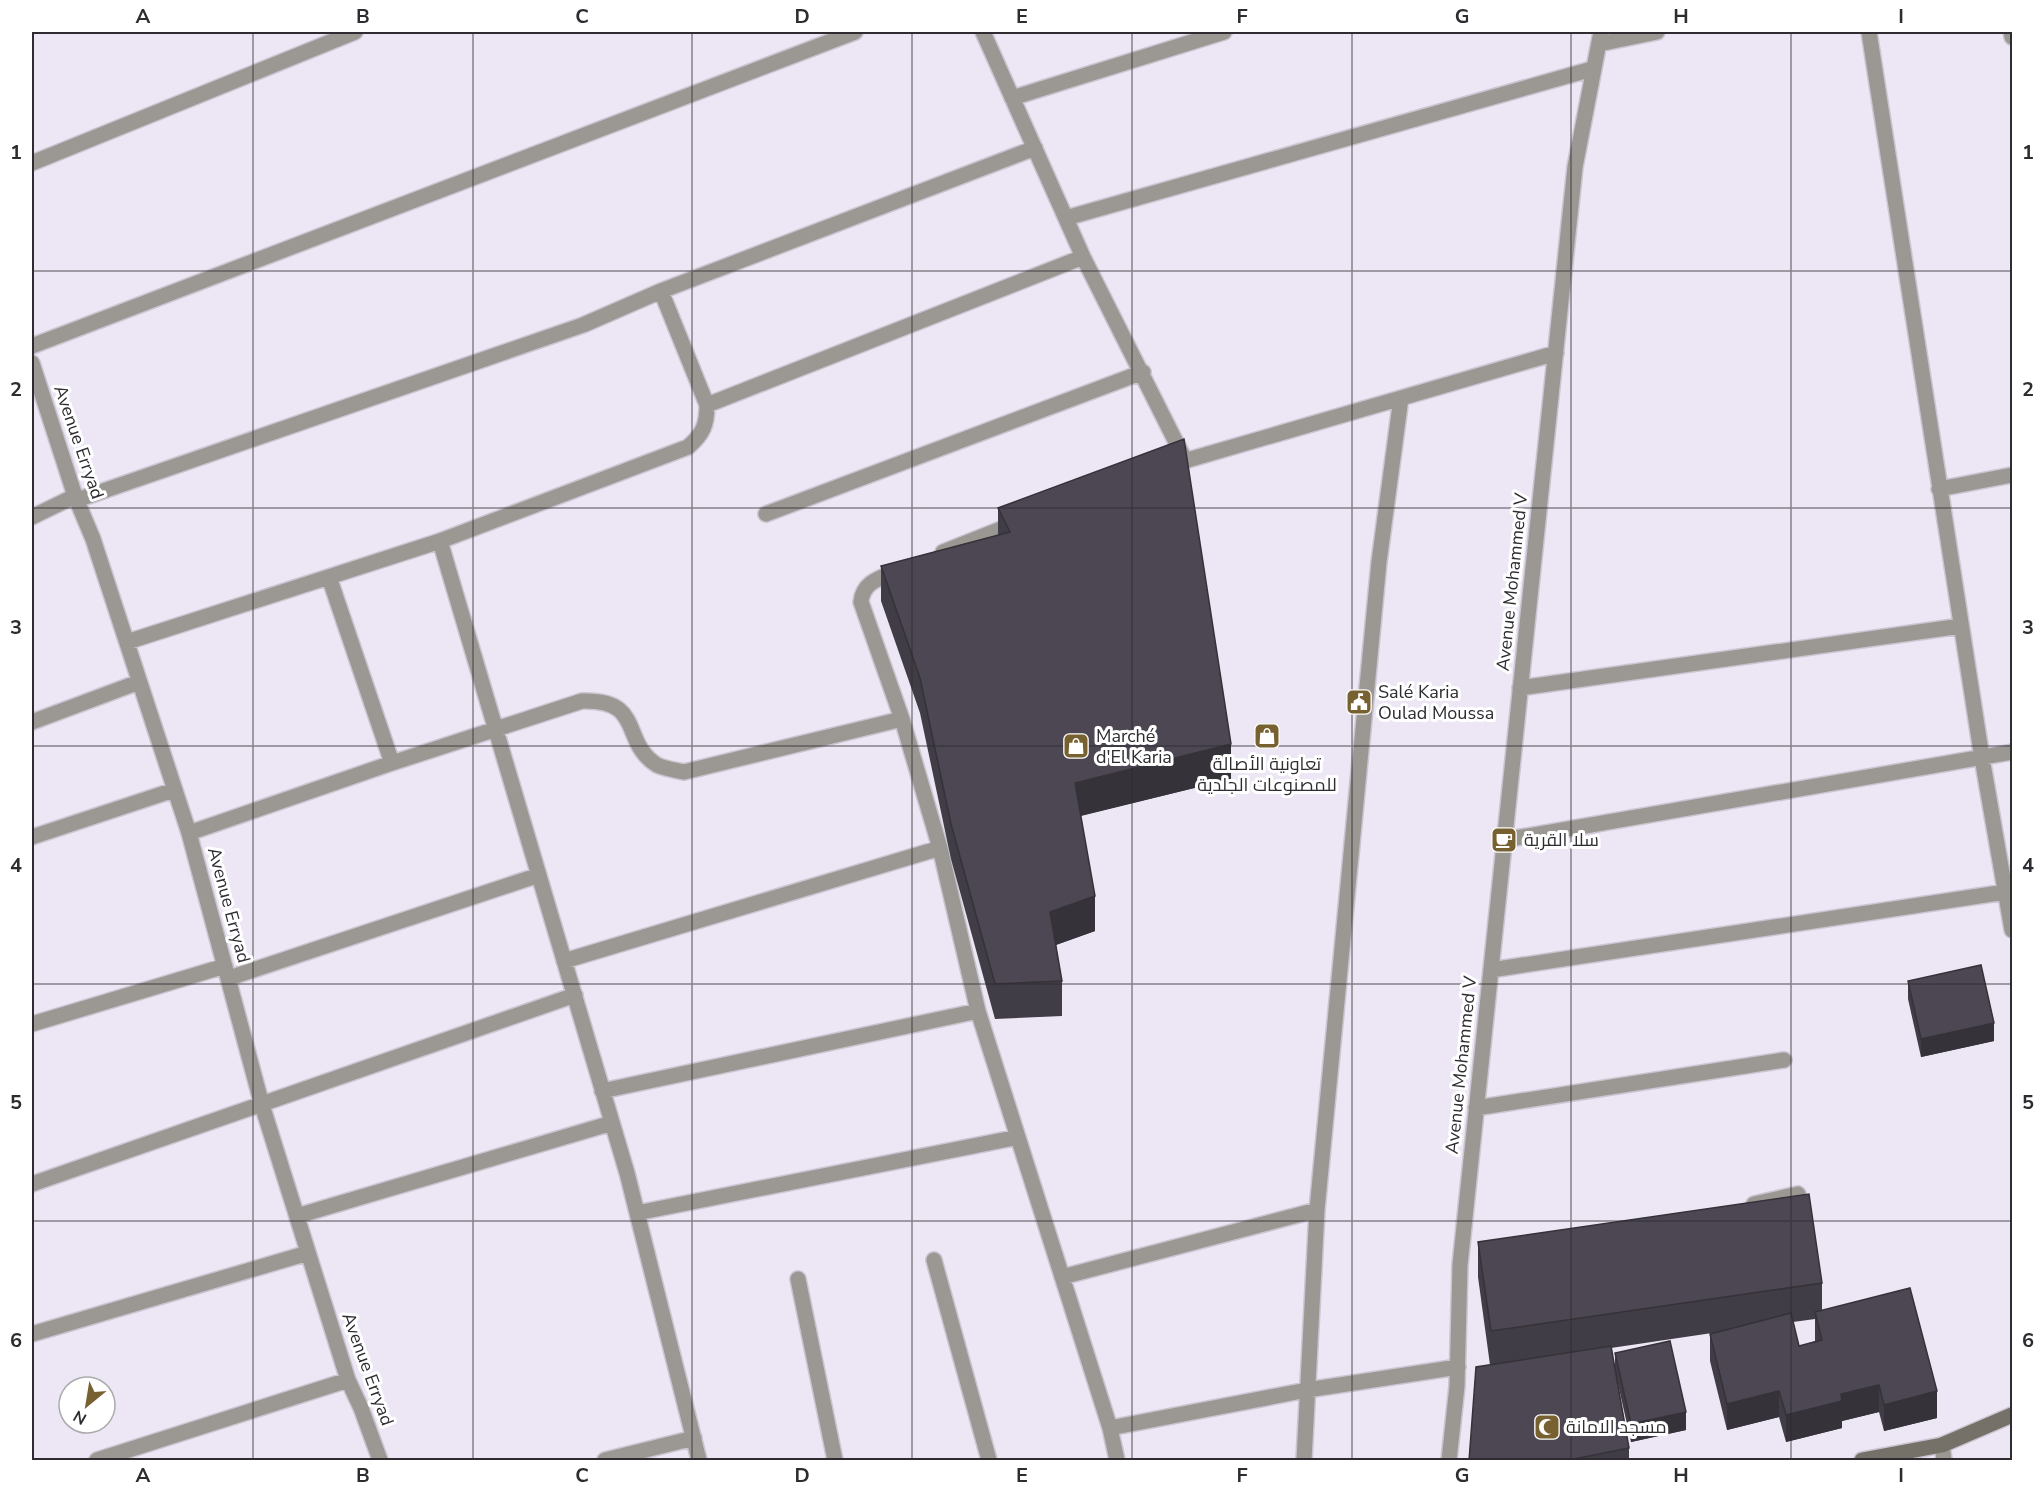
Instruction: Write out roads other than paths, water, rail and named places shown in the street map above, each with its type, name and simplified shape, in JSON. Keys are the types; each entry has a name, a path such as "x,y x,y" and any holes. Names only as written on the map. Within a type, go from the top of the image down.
{"street":[{"path":"32,163 355,32"},
{"path":"32,346 855,32"},
{"path":"983,32 1083,257 1143,372 1185,460"},
{"path":"1012,98 1224,32"},
{"path":"1600,38 1656,32"},
{"path":"1869,32 1982,758 2009,892 2013,930"},
{"path":"2011,32 2013,37"},
{"name":"Avenue Mohammed V","path":"1449,1461 1466,1264 1476,1108 1575,167 1592,69 1600,38"},
{"path":"1066,218 1592,69"},
{"path":"32,517 76,498 583,325 661,291 1035,148"},
{"path":"707,405 1083,257"},
{"path":"127,642 440,541 688,447 701,436 707,424 707,405 661,291"},
{"path":"1151,472 1185,460 1556,353"},
{"name":"Avenue Erryad","path":"32,363 76,498 93,539 189,833 262,1105 348,1380 361,1408 380,1461"},
{"path":"766,514 1143,372"},
{"path":"1304,1461 1317,1210 1379,562 1401,398"},
{"path":"1940,489 2013,475"},
{"path":"933,556 1028,518"},
{"path":"440,541 638,1213 699,1461"},
{"path":"912,565 870,582 862,590 861,603 902,719 940,848 978,1011 1110,1428 1117,1461"},
{"path":"329,577 392,763"},
{"path":"1520,688 1961,626"},
{"path":"32,722 139,682"},
{"path":"189,833 582,701 602,702 618,707 625,713 648,757 659,766 684,772 902,719"},
{"path":"1504,840 2013,752"},
{"path":"32,837 174,790"},
{"path":"564,961 940,848"},
{"path":"32,1024 227,972 539,875"},
{"path":"1491,970 2009,892"},
{"path":"32,1185 574,995"},
{"path":"603,1091 978,1011"},
{"path":"1476,1108 1784,1060"},
{"path":"297,1216 612,1123"},
{"path":"638,1213 1018,1137"},
{"path":"1740,1206 1798,1194"},
{"path":"1062,1277 1317,1210"},
{"path":"32,1334 308,1253"},
{"path":"934,1260 989,1461"},
{"path":"798,1279 835,1461"},
{"path":"1110,1428 1308,1390 1458,1367"},
{"path":"97,1461 348,1380"},
{"path":"1862,1461 1943,1453 2013,1415"},
{"path":"605,1461 694,1438"}],"place":[{"name":"Salé Karia Oulad Moussa","path":"1359,702"},
{"name":"تعاونية الأصالة للمصنوعات الجلدية","path":"1267,736"},
{"name":"Marché d'El Karia","path":"1076,746"},
{"name":"سلا القرية","path":"1504,840"},
{"name":"مسجد الامانة","path":"1547,1427"}]}
